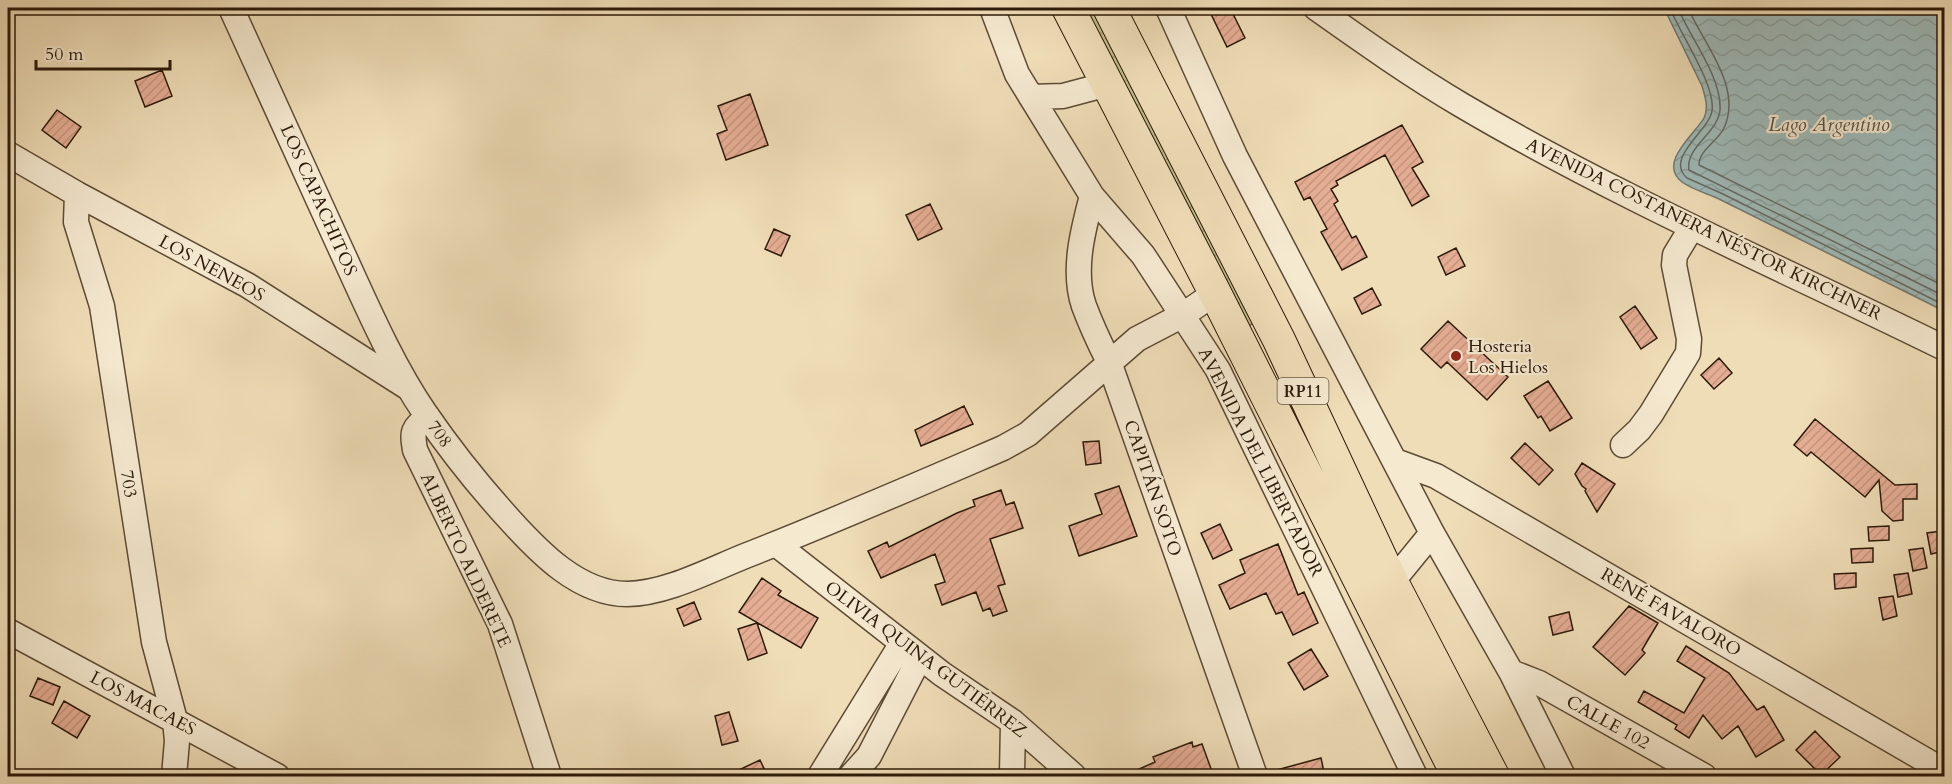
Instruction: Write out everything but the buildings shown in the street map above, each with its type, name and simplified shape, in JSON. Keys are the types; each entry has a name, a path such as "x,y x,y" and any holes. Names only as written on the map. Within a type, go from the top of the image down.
{"main road":[{"name":"AVENIDA DEL LIBERTADOR","path":"1068,8 1215,292 1458,777"},
{"name":"RP11","path":"1108,8 1279,340 1392,582 1492,777"}],"street":[{"name":"LOS CAPACHITOS","path":"231,8 363,299 412,390"},
{"name":"AVENIDA DEL LIBERTADOR","path":"992,8 1017,74 1092,196 1143,255 1218,370 1415,777"},
{"path":"1168,8 1235,156 1432,533 1511,672 1563,777"},
{"name":"AVENIDA COSTANERA NÉSTOR KIRCHNER","path":"1316,8 1463,106 1564,162 1692,227 1944,348"},
{"path":"1031,97 1063,96 1108,84"},
{"name":"LOS NENEOS","path":"8,154 77,194 247,285 412,390"},
{"name":"703","path":"77,194 76,222 102,306 154,642 176,720 174,777"},
{"name":"CAPITÁN SOTO","path":"1092,196 1081,240 1079,269 1083,304 1108,362 1255,777"},
{"path":"1623,444 1639,430 1651,414 1688,353 1689,339 1674,265 1675,255 1692,227"},
{"name":"708","path":"412,390 428,417 470,476 545,556 567,573 599,590 626,594 654,590 776,544 1003,448 1028,434 1137,339 1183,315 1215,292"},
{"path":"1218,370 1279,340"},
{"name":"ALBERTO ALDERETE","path":"428,417 417,426 412,434 415,450 500,624 549,777"},
{"name":"RENÉ FAVALORO","path":"1395,461 1436,476 1944,771"},
{"path":"1392,582 1432,533"},
{"name":"OLIVIA QUINA GUTIÉRREZ","path":"776,544 911,650 1013,722 1074,777"},
{"name":"LOS MACAES","path":"8,631 176,720 277,777"},
{"path":"820,777 911,650"},
{"path":"851,777 869,756 911,650"},
{"name":"CALLE 102","path":"1511,672 1539,683 1704,777"},
{"path":"1012,777 1013,722"}],"shaded area":[{"path":"1082,8 1095,8 1256,322 1243,329"}],"water":[{"name":"Lago Argentino","path":"1664,8 1944,8 1944,311 1682,182 1675,174 1676,158 1680,149 1704,118 1706,102 1702,86"}],"place":[{"name":"Hosteria Los Hielos","path":"1456,356"}]}
